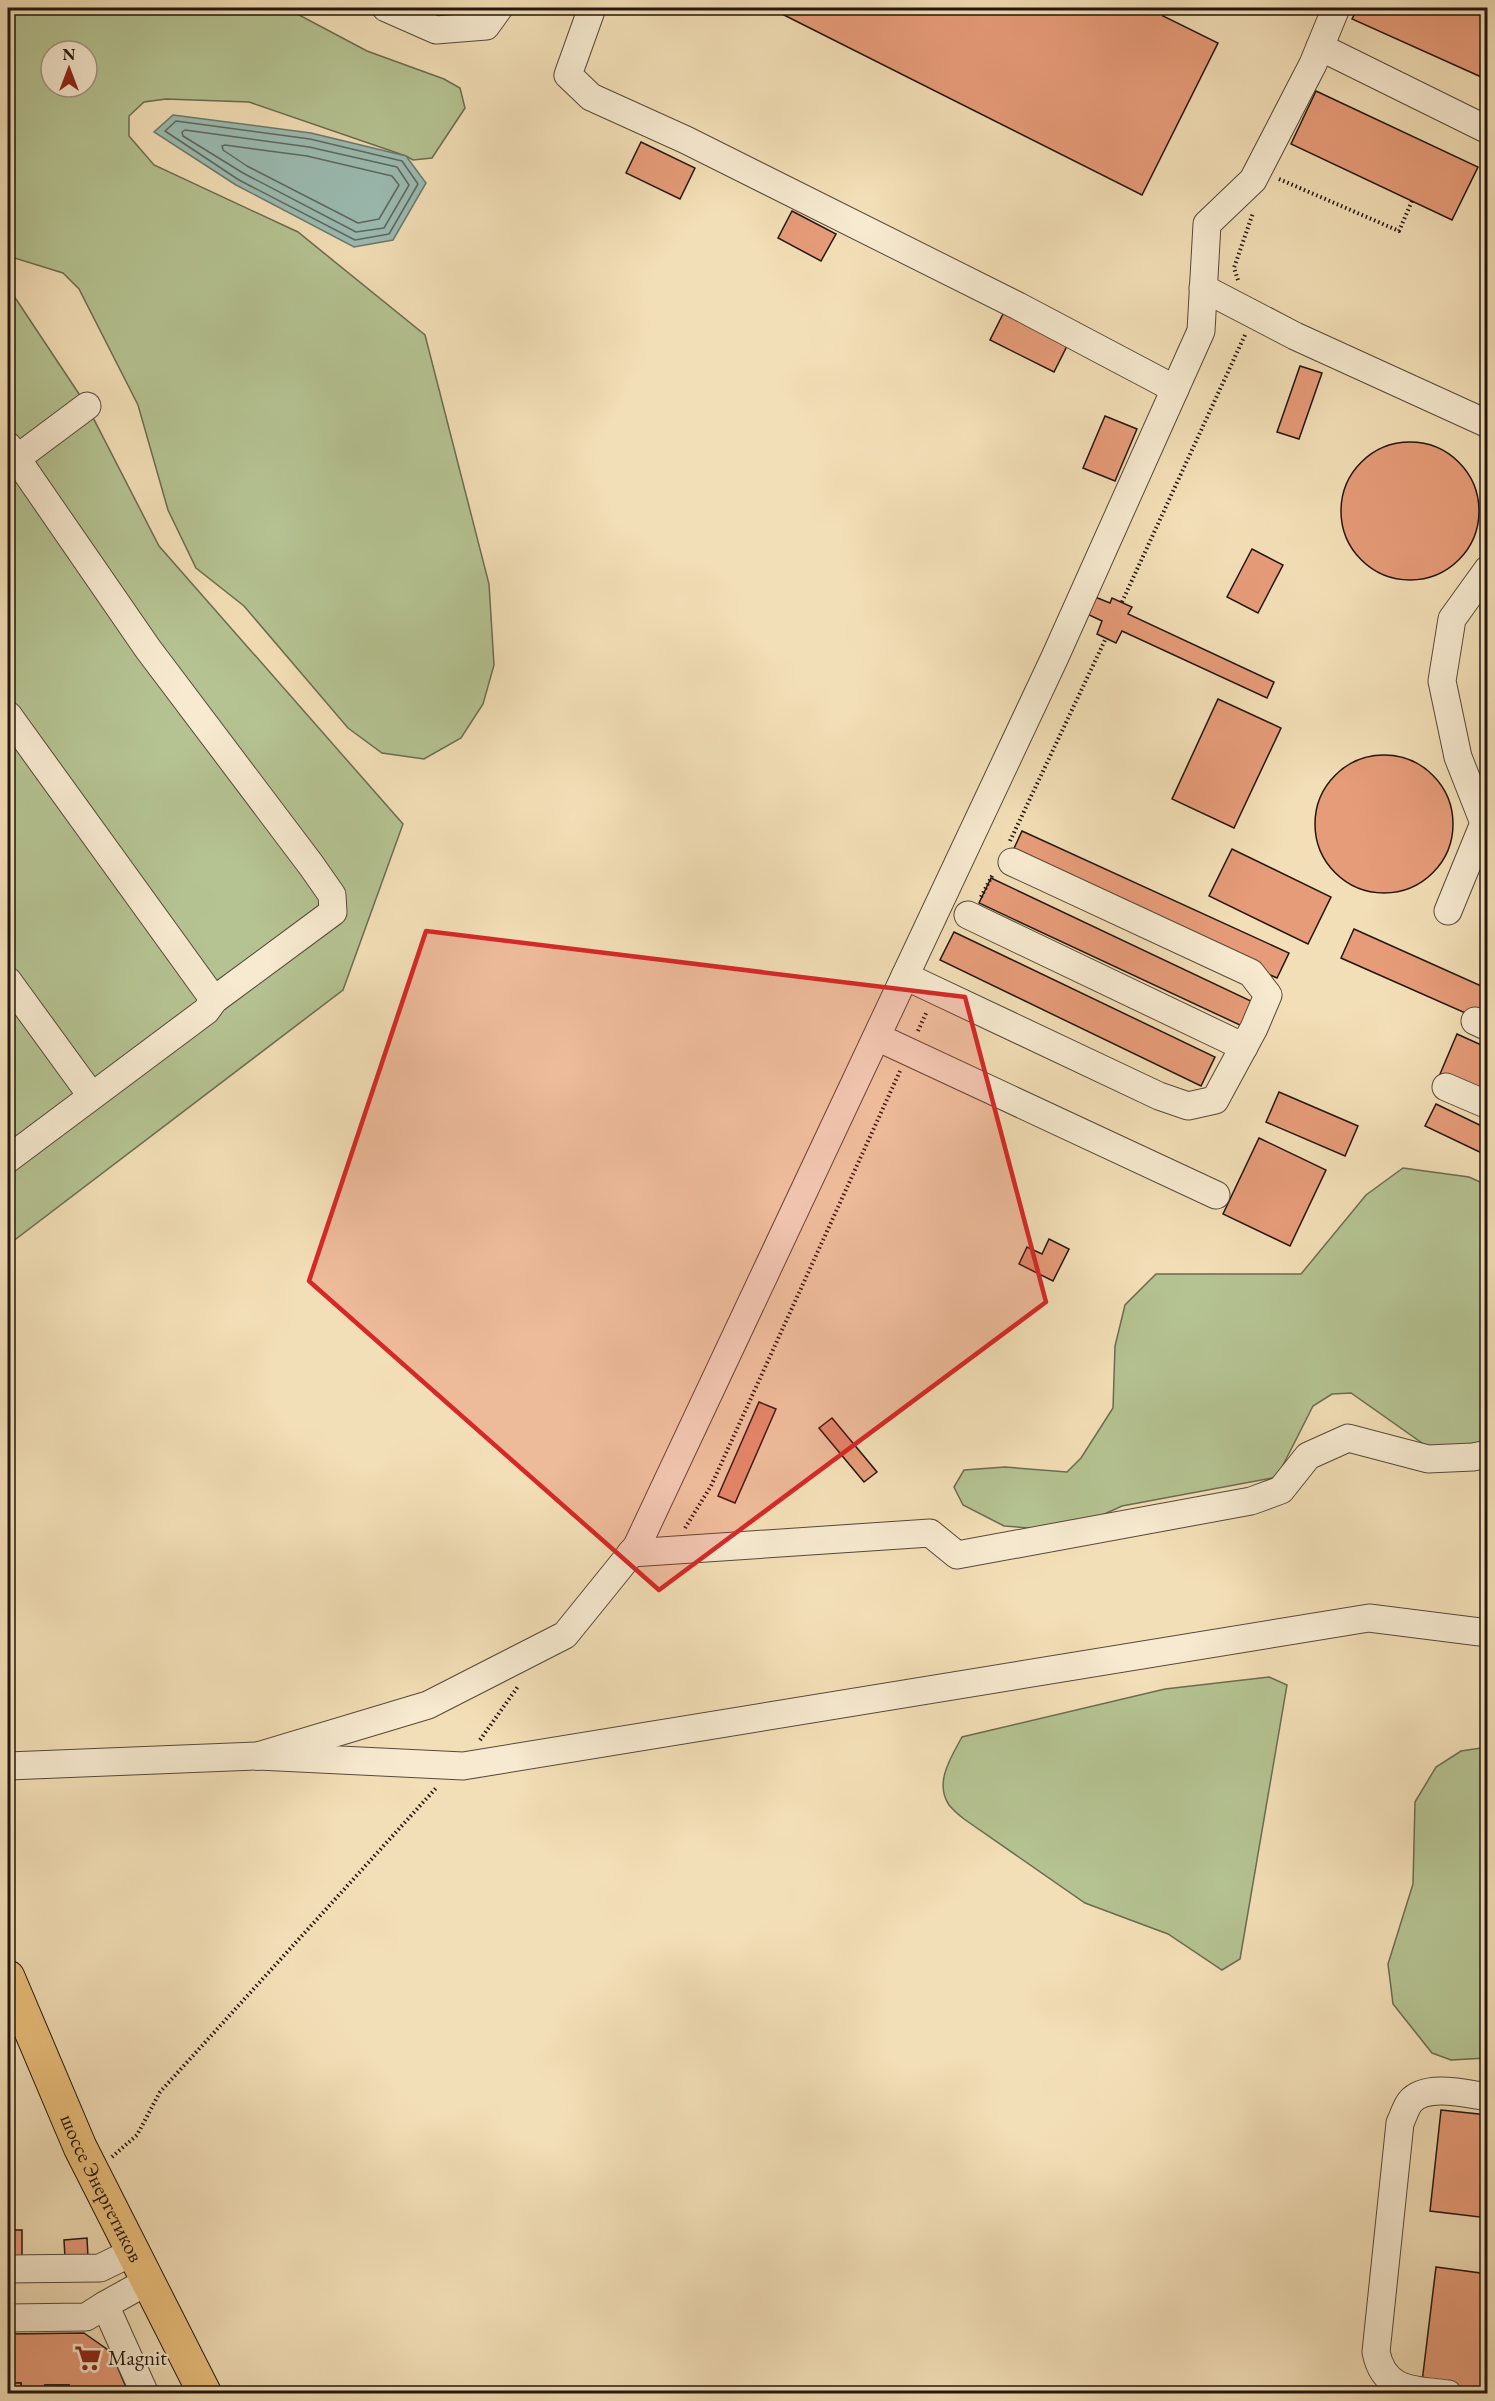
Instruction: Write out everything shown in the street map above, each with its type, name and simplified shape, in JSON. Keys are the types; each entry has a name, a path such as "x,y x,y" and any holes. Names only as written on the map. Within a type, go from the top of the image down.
{"main road":[{"name":"шоссе Энергетиков","path":"8,1977 80,2147 205,2394"}],"street":[{"path":"386,8 435,30 486,26 499,8"},
{"path":"592,8 568,75 591,97 686,140 1007,300 1175,390"},
{"path":"258,1756 428,1706 565,1635 637,1546 1050,668 1201,331 1207,224 1253,180 1320,47 1336,8"},
{"path":"1320,47 1488,130"},
{"path":"1203,288 1295,336 1488,424"},
{"path":"8,1159 206,1011 214,1000 333,912 332,895 311,865 148,650 11,456 87,406"},
{"path":"1448,911 1484,823 1458,757 1442,681 1452,619 1488,569"},
{"path":"8,715 214,1000"},
{"path":"905,976 1159,1096 1188,1106 1215,1100 1254,1028 1268,995 1251,973 1005,858"},
{"path":"968,915 1244,1047"},
{"path":"8,981 91,1095"},
{"path":"877,1036 1216,1195"},
{"path":"1446,1087 1488,1105"},
{"path":"632,1553 930,1533 957,1555 1251,1501 1281,1490 1308,1456 1348,1438 1428,1459 1488,1454"},
{"path":"8,1766 258,1756 463,1766 1369,1618 1488,1633"},
{"path":"1448,2394 1410,2389 1390,2381 1379,2368 1376,2352 1401,2123 1410,2102 1424,2093 1445,2091 1488,2097"},
{"path":"8,2269 100,2268 134,2253"},
{"path":"8,2318 86,2317 148,2281"},
{"path":"105,2305 145,2394"}],"path":[{"path":"1277,178 1399,231 1412,201"},
{"path":"1122,602 1251,323 1234,268 1256,205"},
{"path":"968,915 973,911 1005,858 1106,638"},
{"path":"672,1550 711,1486 909,1051 930,1002 932,989"},
{"path":"94,2174 137,2135 160,2092 427,1798 463,1766 522,1680"}],"highlighted area":[{"path":"426,931 965,997 1046,1302 659,1590 309,1281"}],"green space":[{"path":"8,8 286,8 367,51 444,79 460,88 465,108 432,158 413,160 249,102 166,99 144,102 129,116 129,136 154,165 298,232 425,335 489,584 494,665 483,704 461,738 424,759 382,753 348,728 244,606 196,568 168,510 138,405 79,289 63,273 8,256"},
{"path":"8,287 87,406 159,546 403,824 343,990 8,1245"},
{"path":"1403,1168 1469,1177 1487,1185 1487,1451 1444,1452 1425,1445 1351,1393 1332,1394 1313,1406 1277,1477 1122,1506 1067,1531 1004,1526 963,1505 954,1487 964,1470 1005,1467 1067,1472 1081,1458 1113,1408 1115,1346 1125,1305 1156,1274 1301,1274 1366,1195"},
{"path":"1269,1677 1287,1685 1240,1959 1222,1970 1168,1934 1085,1903 964,1819 949,1805 945,1797 943,1788 946,1770 962,1737 1165,1689"},
{"path":"1487,1747 1487,2058 1451,2060 1432,2053 1393,2004 1388,1964 1413,1884 1415,1802 1436,1767 1461,1751"}],"water":[{"path":"173,115 311,133 406,156 426,183 393,240 354,247 236,185 154,132"}],"building":[{"path":"770,8 1168,8 1163,16 1218,43 1142,195"},
{"path":"1358,8 1488,8 1488,80 1352,19"},
{"path":"1316,91 1478,167 1452,220 1291,144"},
{"path":"641,142 695,168 680,199 626,173"},
{"path":"792,211 836,234 821,261 778,238"},
{"path":"1004,312 1068,344 1054,372 990,340"},
{"path":"1300,366 1322,373 1299,439 1277,432"},
{"path":"1105,416 1137,429 1115,481 1083,468"},
{"path":"1410,442 1436,448 1448,454 1458,463 1467,473 1473,485 1479,511 1473,537 1467,549 1458,559 1448,568 1436,574 1410,580 1384,574 1372,568 1362,559 1353,549 1347,537 1341,511 1347,485 1353,473 1362,463 1372,454 1384,448"},
{"path":"1252,549 1283,565 1258,613 1227,597"},
{"path":"1095,597 1110,603 1112,598 1132,607 1128,614 1274,682 1267,698 1122,631 1116,643 1097,634 1102,621 1087,614"},
{"path":"1218,699 1281,728 1234,828 1172,799"},
{"path":"1384,755 1410,761 1422,767 1432,776 1441,786 1447,798 1453,824 1447,850 1441,862 1432,872 1422,881 1410,887 1384,893 1358,887 1346,881 1336,872 1327,862 1321,850 1315,824 1321,798 1327,786 1336,776 1346,767 1358,761"},
{"path":"1022,831 1289,953 1277,978 1010,857"},
{"path":"1232,849 1331,897 1308,944 1209,896"},
{"path":"991,878 1253,1002 1242,1026 979,903"},
{"path":"1354,929 1488,989 1488,1023 1341,958"},
{"path":"954,932 1215,1057 1201,1086 940,960"},
{"path":"1457,1034 1488,1048 1488,1095 1440,1074"},
{"path":"1279,1092 1358,1126 1345,1156 1266,1122"},
{"path":"1436,1104 1488,1129 1488,1156 1425,1126"},
{"path":"1259,1138 1326,1170 1290,1246 1223,1214"},
{"path":"1049,1239 1069,1249 1053,1281 1019,1264 1027,1247 1042,1254"},
{"path":"759,1402 776,1409 735,1503 718,1496"},
{"path":"832,1418 877,1472 864,1482 819,1428"},
{"path":"1441,2110 1488,2115 1488,2218 1430,2211"},
{"path":"8,2230 22,2230 22,2257 8,2257"},
{"path":"87,2238 88,2257 65,2258 64,2240"},
{"path":"1436,2267 1488,2274 1488,2390 1422,2382"},
{"path":"84,2333 111,2352 129,2394 69,2394 69,2385 45,2385 45,2391 21,2391 21,2383 8,2383 8,2334"},
{"path":"8,2383 21,2383 21,2391 45,2391 45,2385 69,2385 69,2394 8,2394"}],"place":[{"name":"Magnit","path":"88,2358"}]}
